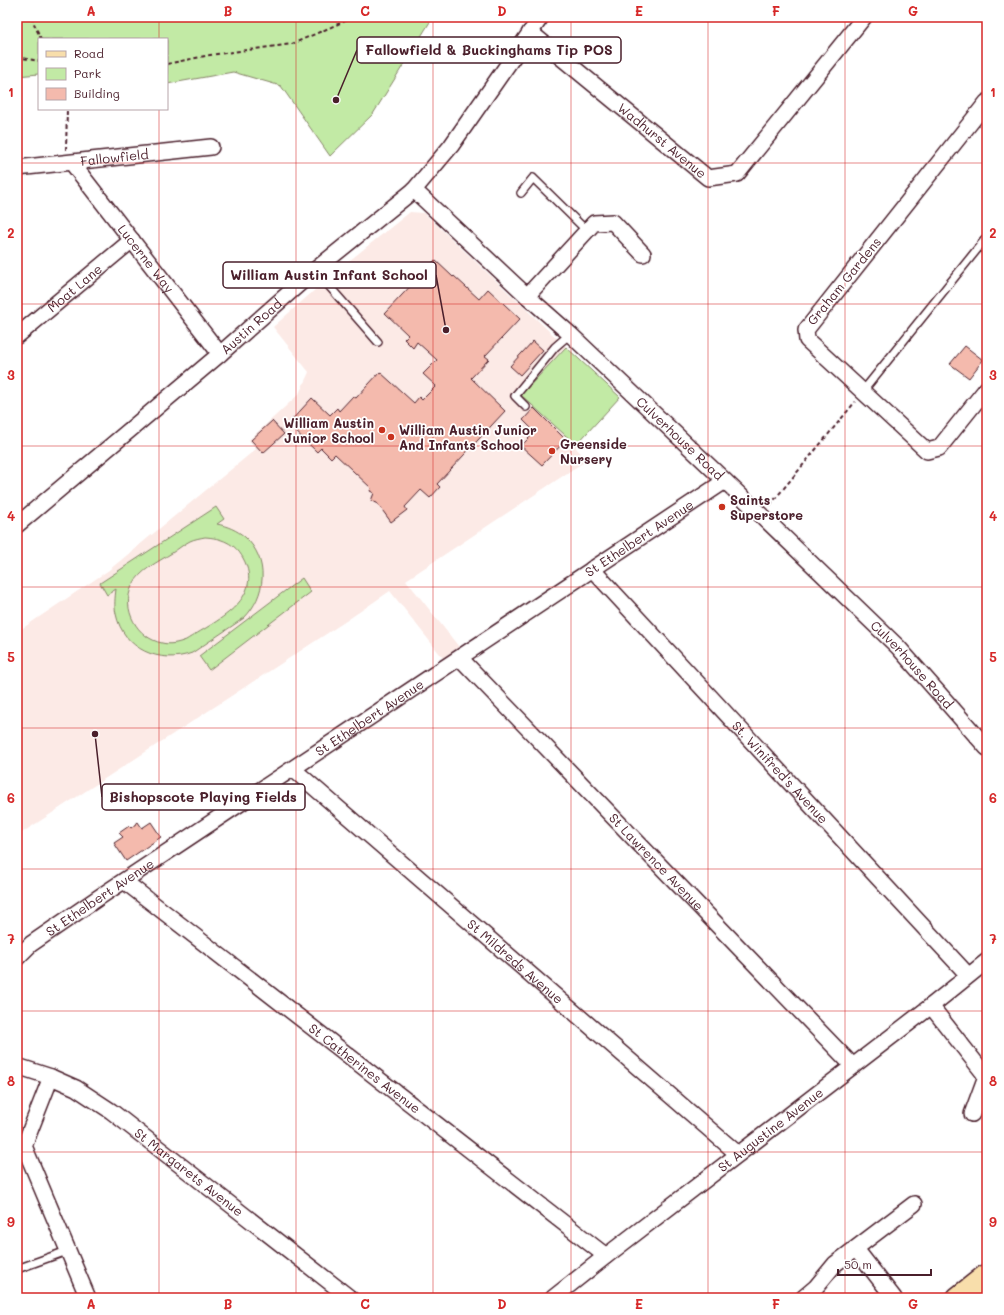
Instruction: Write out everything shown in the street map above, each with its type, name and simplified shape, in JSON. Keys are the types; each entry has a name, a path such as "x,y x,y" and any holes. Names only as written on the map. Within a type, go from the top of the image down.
{"main road":[{"path":"958,1298 987,1276"}],"street":[{"name":"Austin Road","path":"17,525 220,354 315,270 414,190 451,146 541,17"},
{"name":"Wadhurst Avenue","path":"530,32 708,178 737,174 864,17"},
{"name":"Graham Gardens","path":"987,102 806,330 807,340 927,451 939,448 987,388"},
{"name":"Fallowfield","path":"17,168 211,147"},
{"name":"Lucerne Way","path":"69,163 132,240 220,354"},
{"name":"Culverhouse Road","path":"414,190 527,296 570,334 898,647 987,748"},
{"path":"527,296 594,223 613,222 643,254"},
{"name":"Moat Lane","path":"17,336 132,240"},
{"name":"St Ethelbert Avenue","path":"17,958 31,944 725,481"},
{"name":"St. Winifred's Avenue","path":"592,569 968,975"},
{"name":"St Lawrence Avenue","path":"460,658 853,1066"},
{"name":"St Mildreds Avenue","path":"293,769 738,1154"},
{"name":"St Catherines Avenue","path":"124,882 606,1256"},
{"name":"St Augustine Avenue","path":"553,1298 987,961"},
{"path":"931,1006 986,1075 972,1114"},
{"name":"St Margarets Avenue","path":"17,1066 51,1077 76,1088 111,1111 350,1298"},
{"path":"51,1077 24,1146 88,1298"},
{"path":"803,1298 816,1287 835,1264 914,1204"},
{"path":"856,1249 894,1298"}],"lane":[{"path":"521,193 533,178 587,231"},
{"path":"863,391 987,237"},
{"path":"315,270 378,342"},
{"path":"526,407 515,396 555,347 570,334"},
{"path":"17,1269 67,1251"}],"path":[{"path":"31,17 41,38"},
{"path":"168,64 210,55 292,44 345,21 358,17"},
{"path":"17,59 22,58 38,61"},
{"path":"67,110 69,163"},
{"path":"761,515 863,391"}],"shaded area":[{"path":"410,212 424,213 566,347 521,395 576,445 576,448 587,460 406,580 459,647 443,658 390,591 17,836 17,632 109,570 256,449 249,440 299,394 309,372 273,327 334,273"}],"green space":[{"path":"17,17 433,17 373,114 330,156 281,86 233,72 168,84 168,38 38,38 38,74 17,76"},
{"path":"566,347 620,397 576,445 521,395"},
{"path":"216,507 224,519 217,524 239,532 253,546 258,556 262,578 261,589 257,599 244,618 192,653 168,657 145,651 126,637 116,614 116,589 107,595 100,583","holes":["205,537 222,540 232,545 243,558 248,573 248,586 242,598 234,608 210,626 186,640 165,644 153,640 139,629 130,613 129,595 135,580 144,571 188,542"]},
{"path":"302,578 311,592 209,670 199,656"}],"building":[{"path":"435,260 479,299 488,289 520,319 485,356 489,359 471,378 505,411 437,484 440,487 430,498 421,490 405,507 407,510 391,522 377,503 371,501 374,493 370,491 371,488 335,454 331,458 321,448 317,452 288,424 312,398 330,415 337,408 339,411 353,396 356,398 380,372 414,403 419,397 422,400 436,386 423,374 437,360 417,342 413,348 404,339 408,335 385,313"},
{"path":"533,341 543,350 520,375 510,366"},
{"path":"965,346 983,360 969,378 950,364"},
{"path":"534,408 566,440 542,465 521,446 535,432 523,420"},
{"path":"272,421 284,434 263,453 251,440"},
{"path":"138,822 142,828 151,822 161,837 126,861 114,843 123,837 119,833 129,826 131,828"}],"place":[{"name":"Fallowfield & Buckinghams Tip POS","path":"336,100"},
{"name":"William Austin Infant School","path":"446,330"},
{"name":"William Austin Junior School","path":"382,430"},
{"name":"William Austin Junior And Infants School","path":"391,437"},
{"name":"Greenside Nursery","path":"552,451"},
{"name":"Saints Superstore","path":"722,507"},
{"name":"Bishopscote Playing Fields","path":"95,734"}]}
